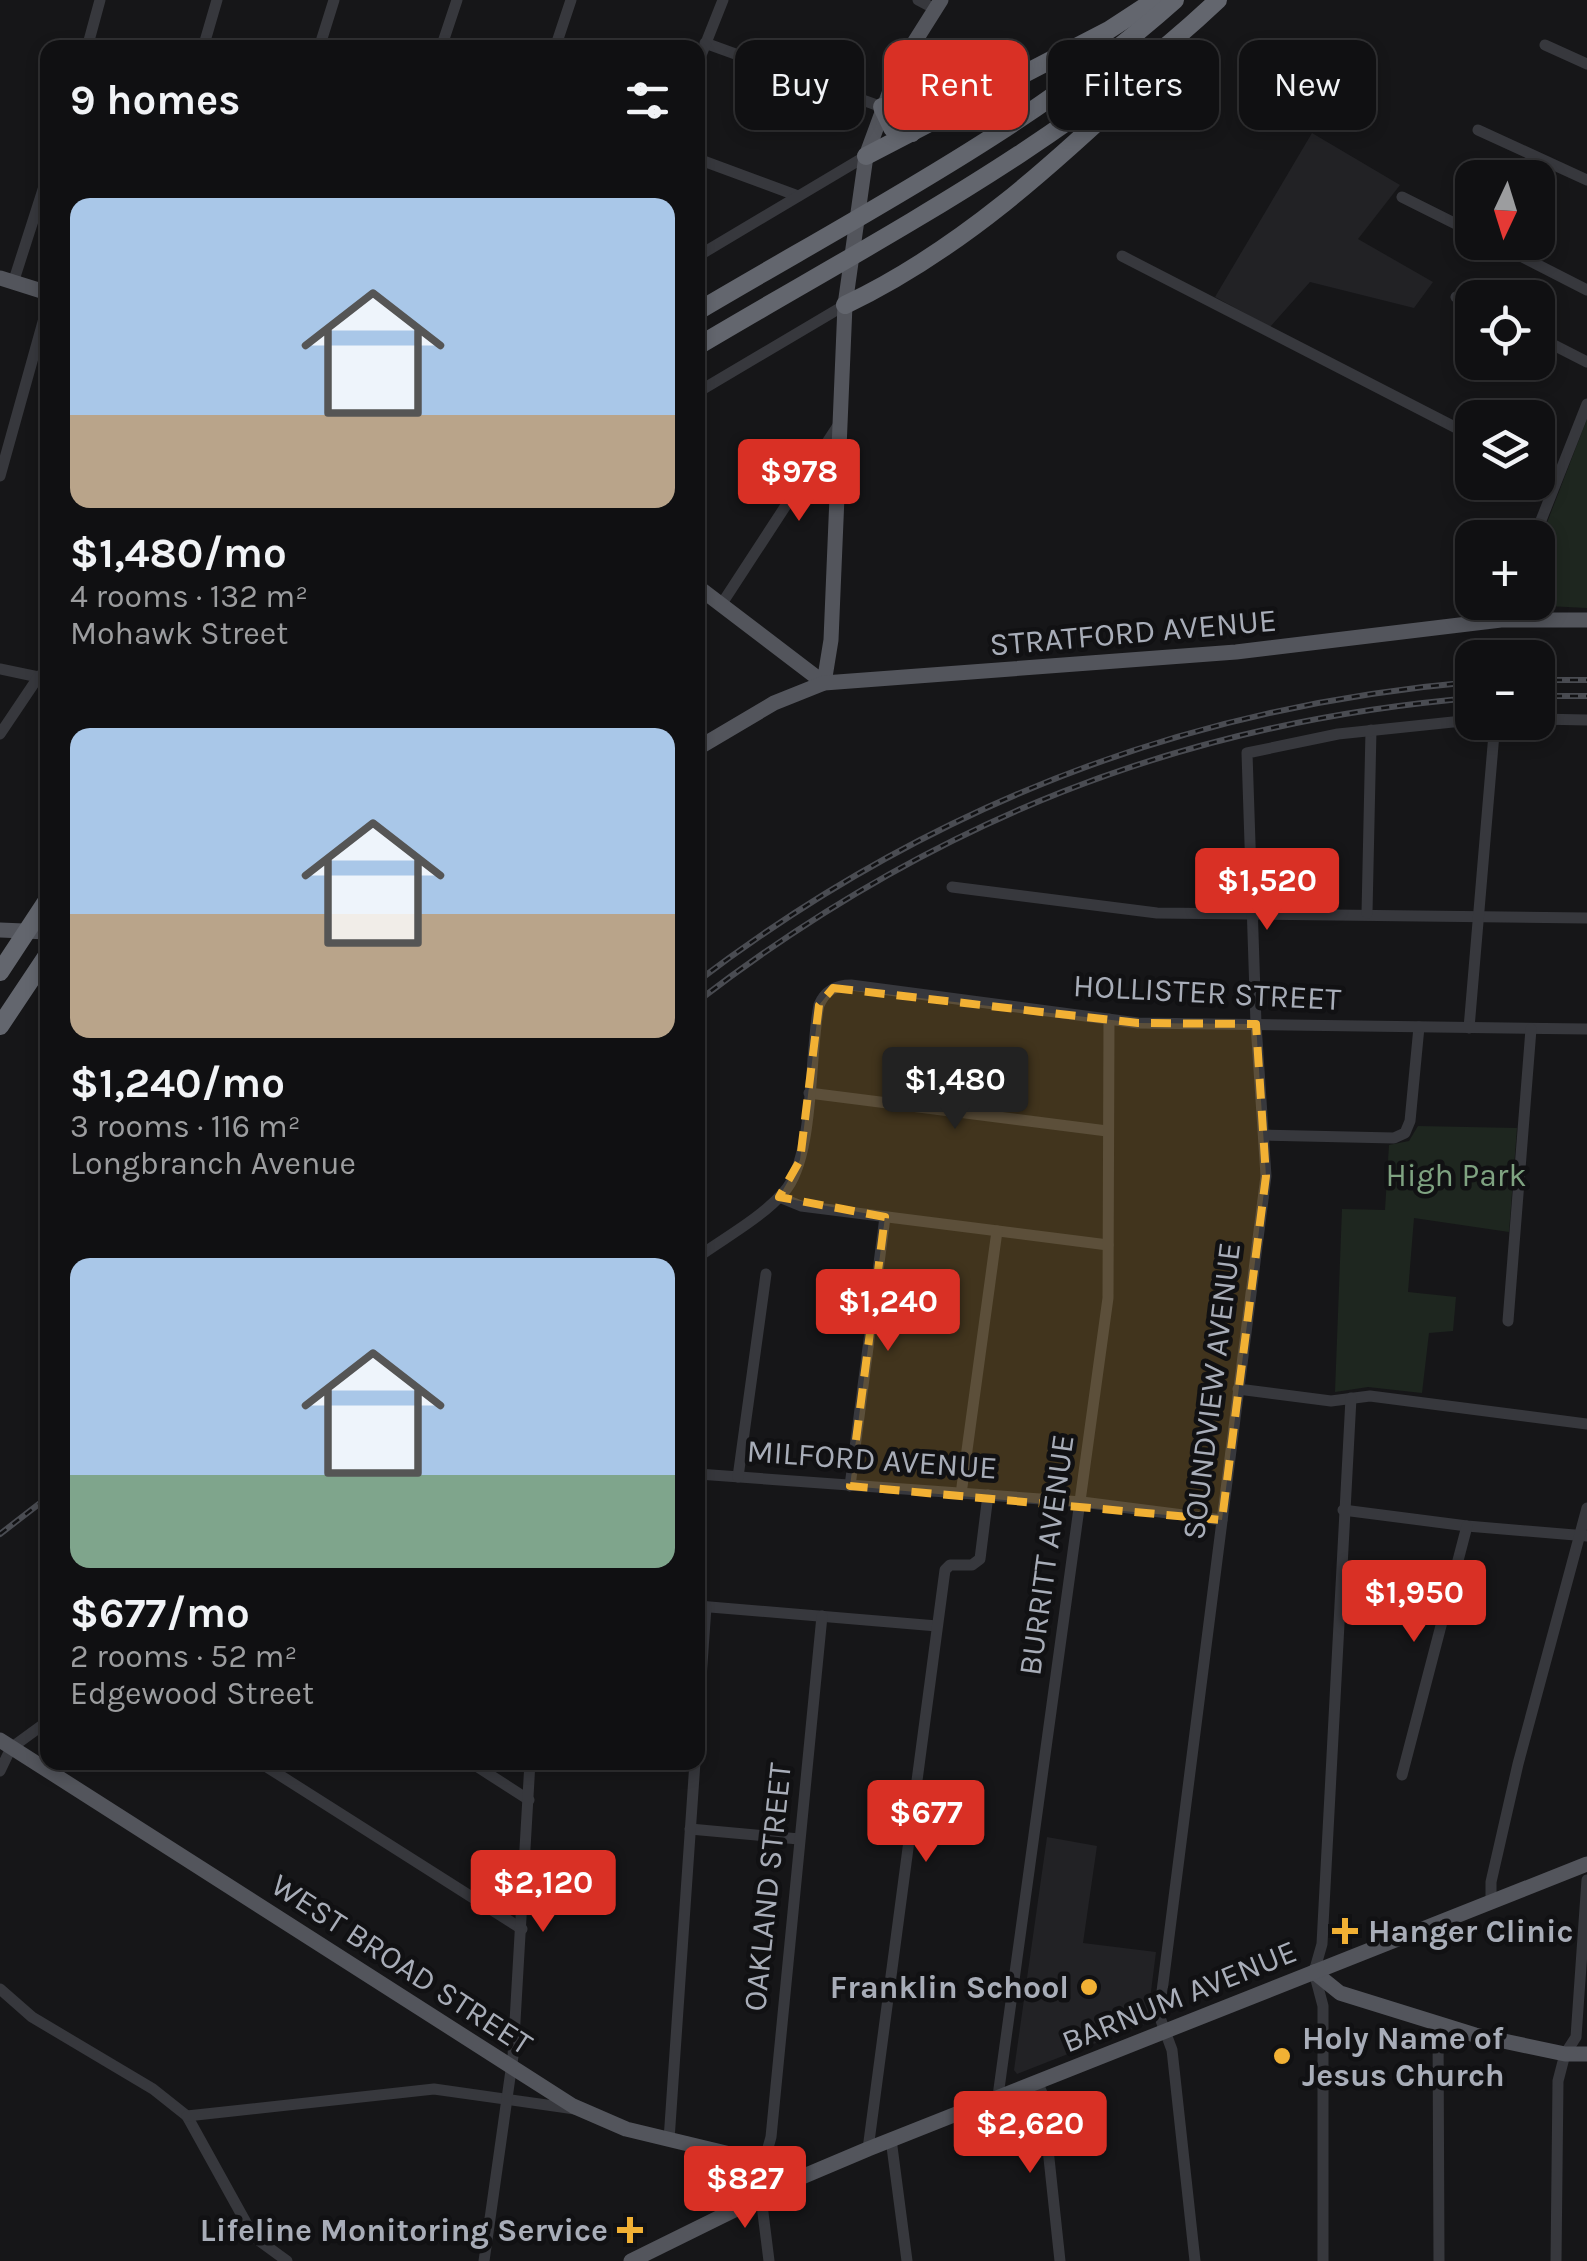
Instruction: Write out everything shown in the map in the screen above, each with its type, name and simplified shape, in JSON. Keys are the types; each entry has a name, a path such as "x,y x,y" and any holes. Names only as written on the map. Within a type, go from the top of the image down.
{"highway":[{"path":"866,156 1109,30 1155,0"},
{"path":"705,307 1046,102 1174,0"},
{"path":"705,342 1056,130 1147,62 1219,0"},
{"path":"845,306 886,286 970,232 1140,83 1193,32 1219,0"},
{"path":"882,107 892,128 912,133"},
{"path":"0,972 40,910"},
{"path":"0,1026 40,966"}],"main road":[{"path":"705,593 824,683 830,652 845,306 866,156 882,107 938,4"},
{"path":"7,281 40,290"},
{"name":"STRATFORD AVENUE","path":"705,742 774,703 824,683 1236,652 1501,620"},
{"name":"STRATFORD AVENUE","path":"1555,620 1587,620"},
{"path":"0,930 40,932"},
{"name":"WEST BROAD STREET","path":"6,1744 40,1766"},
{"name":"WEST BROAD STREET","path":"47,1770 580,2110 608,2123 788,2169 797,2179"},
{"name":"BARNUM AVENUE","path":"631,2261 868,2148 1587,1864"},
{"path":"1314,1972 1340,1993 1438,2024 1512,2045 1587,2054"}],"street":[{"path":"89,40 100,0"},
{"path":"205,40 217,0"},
{"path":"322,40 334,0"},
{"path":"444,40 457,0"},
{"path":"557,40 571,0"},
{"path":"723,0 705,43 882,107"},
{"path":"918,0 938,4"},
{"path":"1545,45 1587,64"},
{"path":"1478,130 1587,180"},
{"path":"705,252 866,156"},
{"path":"705,162 798,196"},
{"path":"7,281 40,195"},
{"path":"1402,196 1455,223"},
{"path":"1122,256 1455,427"},
{"path":"1529,260 1587,290"},
{"path":"705,388 845,306"},
{"path":"0,476 40,333"},
{"path":"1555,346 1587,362"},
{"path":"1541,520 1587,404"},
{"path":"721,604 842,420"},
{"path":"0,670 40,677"},
{"path":"0,734 40,681"},
{"path":"1555,719 1587,720"},
{"path":"1367,913 1371,730 1455,722"},
{"name":"SOUNDVIEW AVENUE","path":"1195,2261 1172,2050 1159,2015 1266,1176 1256,1024 1247,753 1371,730"},
{"path":"1470,1028 1493,740"},
{"path":"952,887 1157,912 1587,918"},
{"name":"HOLLISTER STREET","path":"808,1092 817,1012 828,991 851,986 1138,1023 1587,1029"},
{"name":"BURRITT AVENUE","path":"998,2096 1108,1298 1109,1019"},
{"path":"1264,1135 1394,1138 1405,1133 1410,1122 1418,1028"},
{"path":"1508,1322 1531,1029"},
{"path":"705,1252 779,1197 798,1166 808,1092 1107,1131"},
{"path":"779,1197 802,1206 1108,1245"},
{"path":"850,1486 884,1217"},
{"path":"962,1494 997,1231"},
{"path":"738,1478 766,1274"},
{"path":"1238,1389 1331,1401 1370,1396 1587,1424"},
{"path":"1324,2261 1324,2006 1314,1972 1322,1944 1351,1398"},
{"name":"MILFORD AVENUE","path":"705,1475 1082,1502 1222,1520"},
{"path":"868,2148 946,1568 954,1564 972,1565 980,1559 988,1495"},
{"path":"1492,1902 1491,1882 1518,1764 1583,1536 1587,1508"},
{"path":"1343,1510 1583,1536"},
{"path":"1402,1775 1467,1526"},
{"path":"705,1606 937,1626"},
{"name":"OAKLAND STREET","path":"764,2162 771,2136 822,1616"},
{"path":"0,1770 6,1744 40,1725"},
{"path":"272,1770 522,1929"},
{"path":"482,1770 529,1800"},
{"path":"484,2261 512,2067 530,1770"},
{"path":"670,2140 694,1770"},
{"path":"690,1829 799,1838"},
{"path":"1556,2261 1558,2081 1565,2054 1576,2037 1587,1880"},
{"path":"0,1989 32,2017 153,2090 187,2116 249,2230 262,2246 287,2261"},
{"path":"1438,2024 1439,2261"},
{"path":"1038,2082 1060,2261"},
{"path":"187,2116 434,2090 580,2110"},
{"path":"891,2139 907,2261"},
{"path":"761,2197 769,2261"}],"highlighted area":[{"path":"833,988 1138,1023 1256,1024 1266,1176 1222,1520 850,1486 885,1217 779,1197 800,1160 819,1005"}],"shaded area":[{"path":"1312,133 1400,185 1358,239 1433,282 1414,308 1310,282 1270,327 1215,297"},
{"name":"Franklin School","path":"1047,1837 1097,1846 1083,1943 1156,1952 1147,2023 1017,2074 1014,2070"}],"green space":[{"path":"1587,419 1587,608 1555,606 1555,520 1548,520"},
{"name":"High Park","path":"1418,1126 1517,1128 1509,1232 1414,1218 1408,1292 1456,1297 1453,1331 1429,1333 1422,1393 1368,1387 1335,1392 1342,1209 1385,1210 1389,1145 1409,1141"}],"railway":[{"path":"1555,680 1587,680"},
{"path":"705,976 785,919 875,864 968,816 1063,775 1161,741 1262,715 1365,695 1455,684"},
{"path":"1555,696 1587,696"},
{"path":"705,996 786,938 876,882 968,833 1062,792 1160,758 1260,731 1364,711 1455,700"},
{"path":"0,1534 40,1503"}],"place":[{"name":"Hanger Clinic","path":"1345,1931"},
{"name":"Franklin School","path":"1089,1987"},
{"name":"Holy Name of Jesus Church","path":"1282,2056"},
{"name":"Lifeline Monitoring Service","path":"630,2230"}]}
